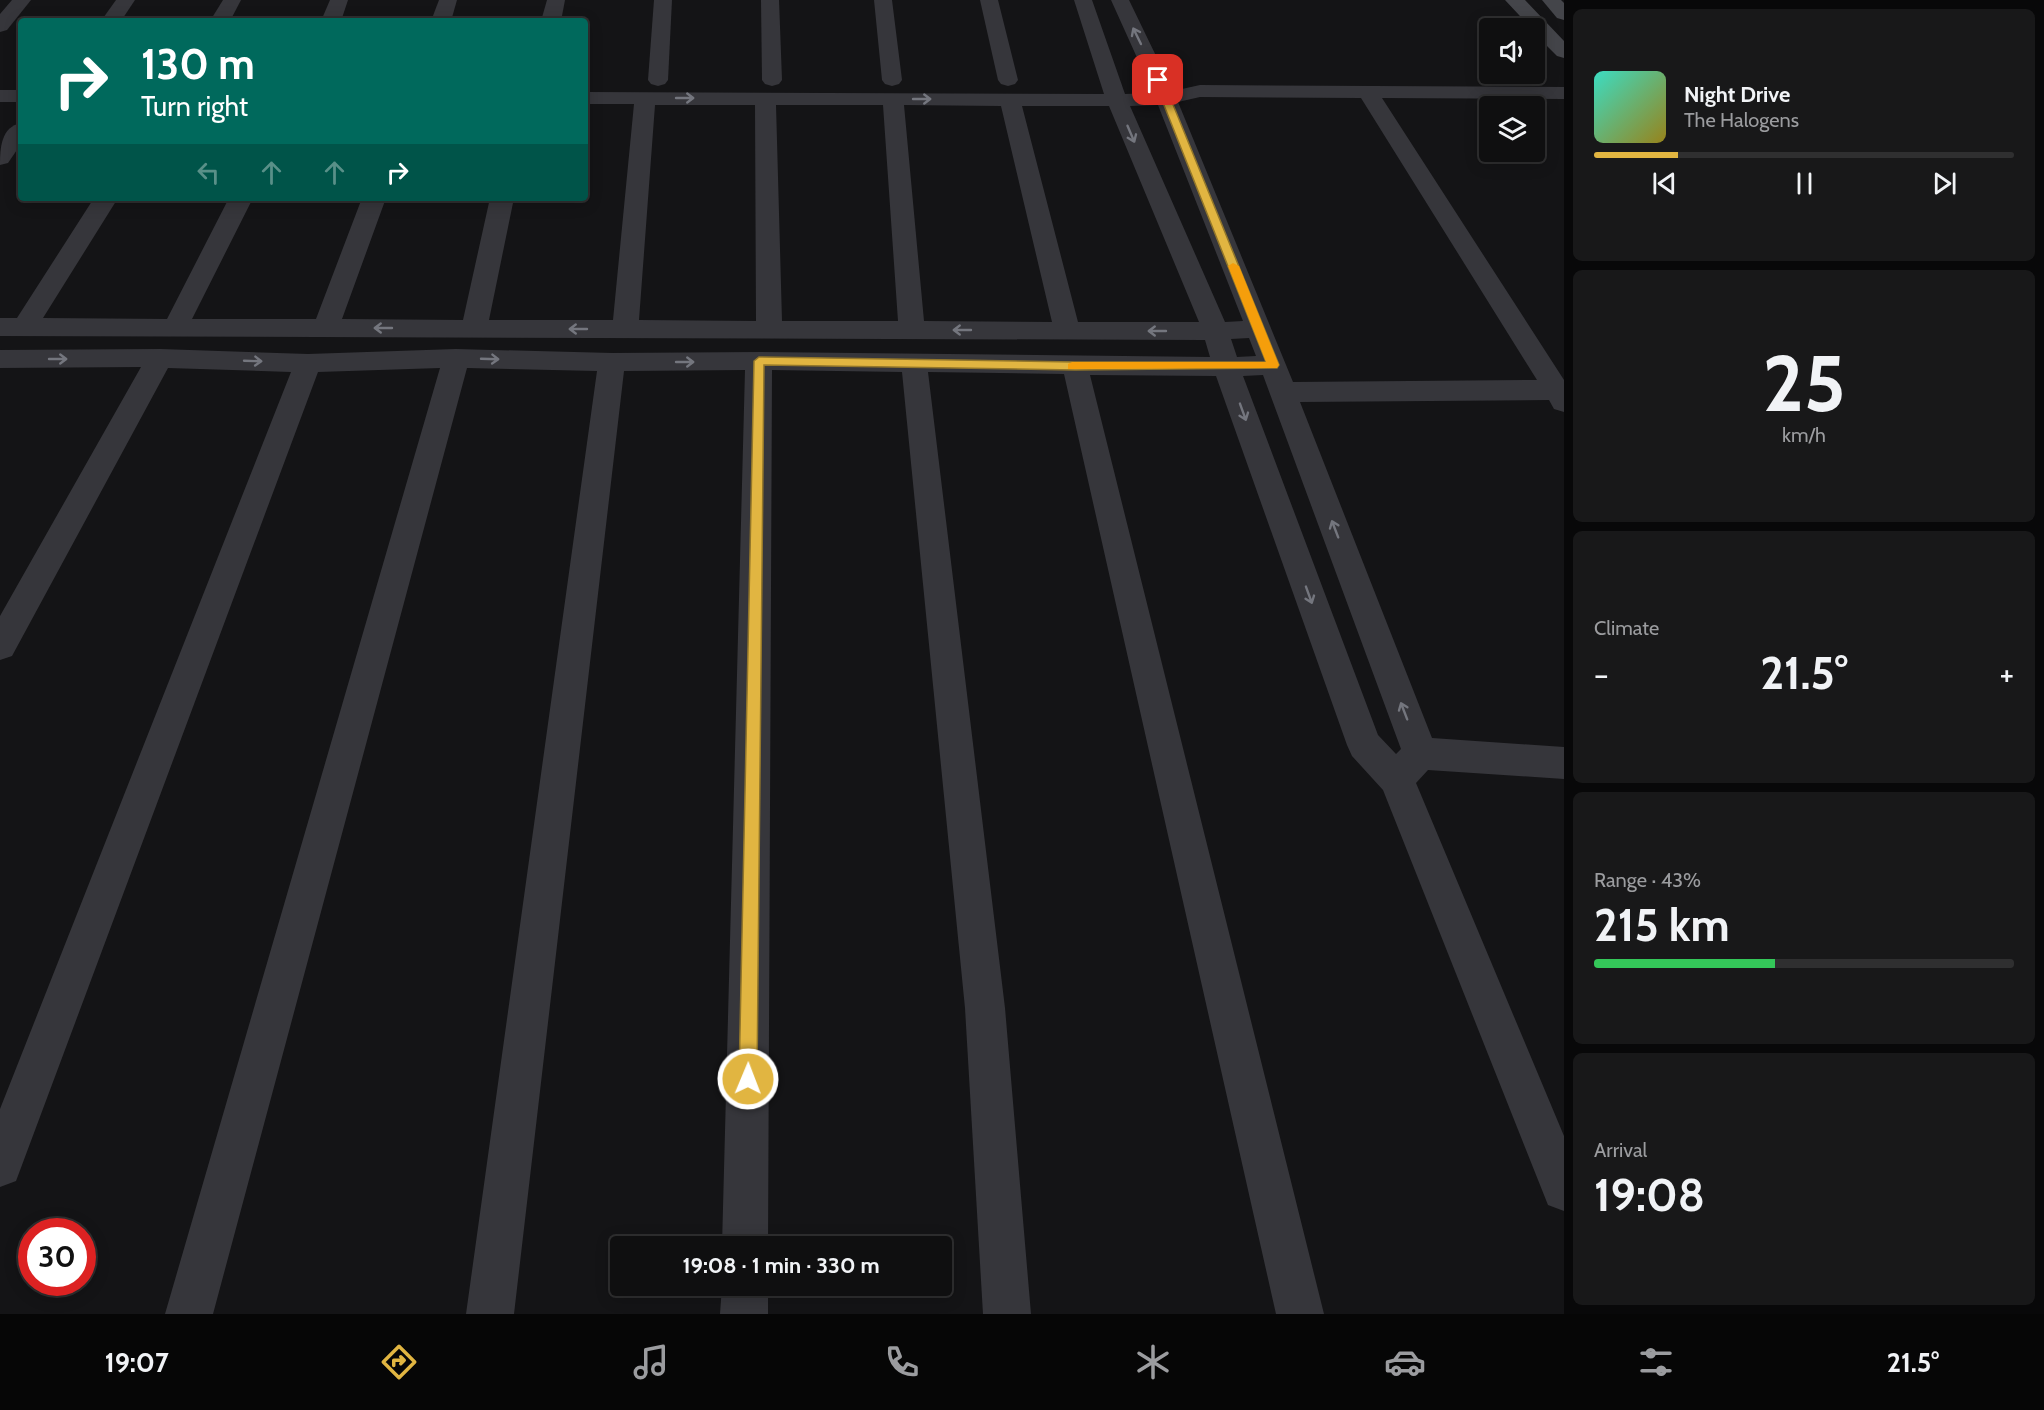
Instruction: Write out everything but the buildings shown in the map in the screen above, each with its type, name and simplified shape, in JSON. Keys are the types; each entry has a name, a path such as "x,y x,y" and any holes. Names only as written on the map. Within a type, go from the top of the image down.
{"street":[{"path":"0,26 22,0"},
{"path":"113,18 126,0"},
{"path":"222,18 232,0"},
{"path":"332,18 339,0"},
{"path":"442,18 448,0"},
{"path":"552,18 556,0"},
{"path":"490,1314 663,0"},
{"path":"745,1236 770,0"},
{"path":"883,0 913,346 985,1008 1007,1314"},
{"path":"988,0 1067,330"},
{"path":"1083,0 1114,90 1216,331 1226,367 1364,745 1408,766 1564,763"},
{"path":"1120,0 1162,89 1273,365 1408,766 1564,1189"},
{"path":"1514,0 1564,52"},
{"path":"1551,0 1564,14"},
{"path":"0,78 18,78"},
{"path":"588,79 651,89"},
{"path":"588,98 651,89 1162,89 1200,92 1564,93"},
{"path":"1368,92 1560,396"},
{"path":"0,96 18,96"},
{"path":"0,158 18,133"},
{"path":"12,327 104,201"},
{"path":"175,328 239,201"},
{"path":"326,328 373,201"},
{"path":"189,1314 465,343 501,201"},
{"path":"12,327 326,328 465,343 619,346 913,346 1067,330 1259,329"},
{"path":"3,363 160,358 308,363 465,343 619,346 764,345"},
{"path":"913,346 1075,366 1273,365"},
{"path":"0,646 160,358"},
{"path":"0,1165 308,363"},
{"path":"1075,366 1300,1314"},
{"path":"1283,392 1560,396"},
{"path":"744,1314 745,1296"}],"slow traffic":[{"path":"1072,366 1273,365 1233,266"}],"route":[{"path":"748,1079 759,361 1075,366 1273,365 1158,80"}]}
